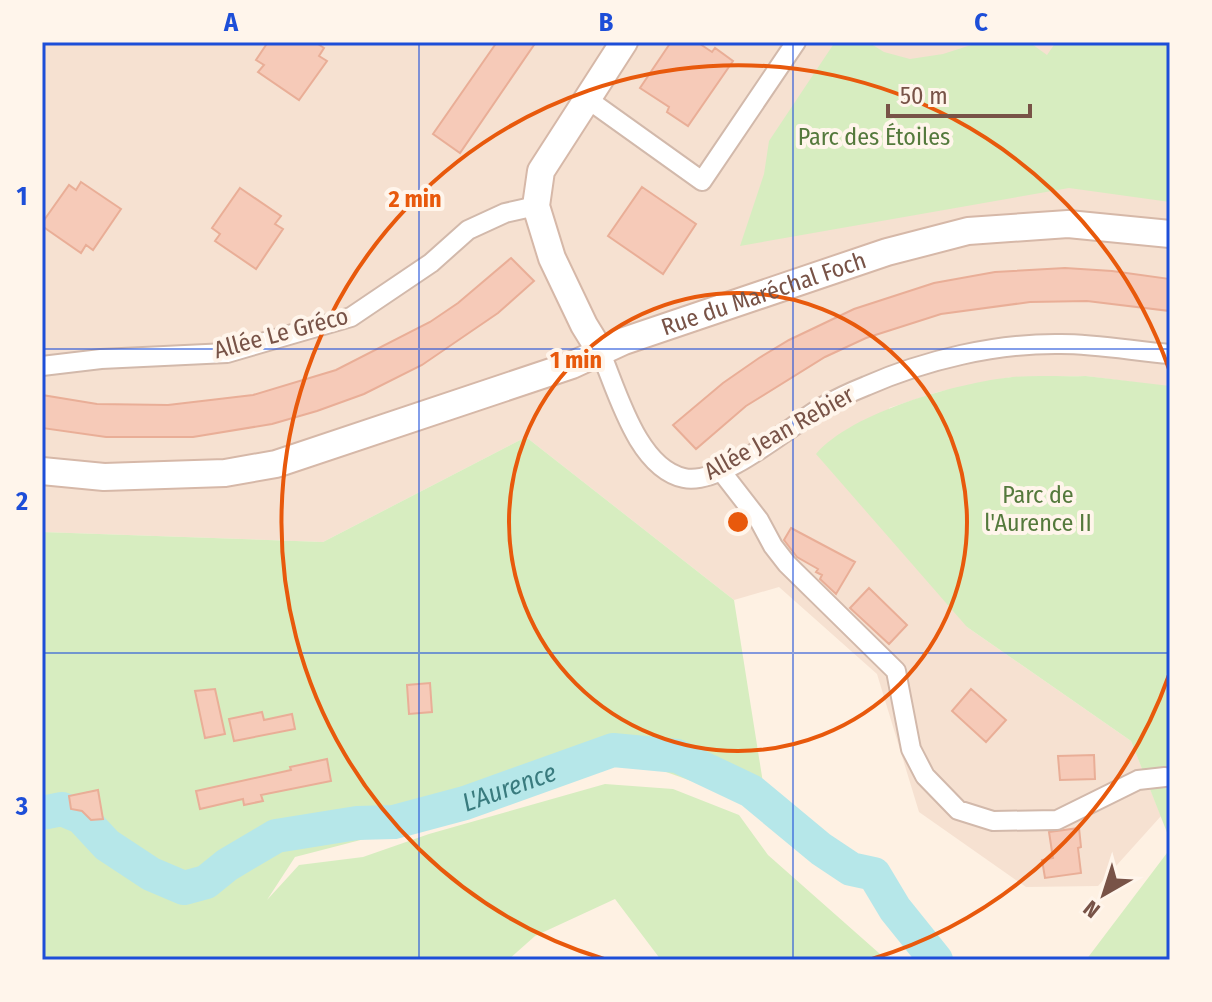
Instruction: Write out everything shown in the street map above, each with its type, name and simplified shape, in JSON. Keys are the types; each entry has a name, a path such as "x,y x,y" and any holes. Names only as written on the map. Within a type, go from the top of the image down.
{"street":[{"path":"600,351 552,258 536,206 541,171 624,42"},
{"path":"586,98 702,181 796,42"},
{"name":"Allée Le Gréco","path":"42,366 101,359 227,353 351,317 431,263 468,230 505,213 536,206"},
{"name":"Rue du Maréchal Foch","path":"42,471 104,477 210,473 276,464 572,365 600,351 887,252 968,231 1068,224 1170,234"},
{"name":"Allée Jean Rebier","path":"600,351 644,450 664,470 697,479 721,471 823,406 867,385 964,353 1010,346 1062,344 1170,354"},
{"path":"721,471 759,520 787,564 896,671 911,749 925,776 958,810 993,821 1057,820 1138,780 1165,777"}],"shaded area":[{"path":"42,42 1170,42 1170,387 1086,376 1011,377 938,392 889,408 967,627 1131,741 1161,816 1098,886 1026,887 919,812 877,674 779,587 734,600 526,437 323,542 42,532"}],"green space":[{"name":"Parc des Étoiles","path":"835,42 868,42 884,52 910,59 943,54 971,45 970,42 1029,42 1047,55 1056,42 1170,42 1170,202 1069,188 740,246 764,174 769,141"},
{"name":"Parc de l'Aurence II","path":"1086,376 1170,386 1170,840 1131,741 967,627 816,454 854,425 935,393 1012,377"},
{"path":"526,437 734,600 767,808 655,768 604,765 403,829 295,857 267,900 299,865 363,857 429,834 605,784 673,789 739,815 768,855 880,954 875,960 661,960 615,899 535,936 508,960 42,960 42,532 323,542"},
{"path":"1170,849 1170,960 1086,960"}],"building":[{"path":"268,42 315,42 324,48 319,56 327,61 299,100 258,72 264,65 256,60"},
{"path":"497,42 536,42 460,153 433,134"},
{"path":"671,42 697,42 712,52 715,48 733,61 688,126 667,112 669,107 640,88"},
{"path":"81,182 121,209 93,250 86,245 81,253 42,223 69,185 76,190"},
{"path":"642,187 696,224 663,274 608,236"},
{"path":"240,188 281,216 275,224 283,229 256,269 215,241 220,234 212,228"},
{"path":"511,258 534,281 498,313 422,365 364,394 272,424 193,437 106,437 42,428 42,395 97,404 168,405 253,395 336,370 430,322 458,303"},
{"path":"1065,268 1170,279 1170,311 1087,301 1030,302 941,314 866,338 825,357 746,406 696,449 673,425 723,383 759,358 854,309 934,283 995,272"},
{"path":"791,528 855,562 836,594 820,579 822,575 816,572 818,569 797,557 784,540"},
{"path":"869,588 907,625 889,644 850,608"},
{"path":"430,683 432,712 409,714 407,685"},
{"path":"215,689 225,734 205,738 195,691"},
{"path":"971,689 1006,720 986,742 952,711"},
{"path":"262,712 264,720 292,714 295,729 234,741 229,719"},
{"path":"1094,755 1095,779 1060,780 1058,756"},
{"path":"327,759 331,781 261,795 263,801 244,805 243,799 200,809 196,791"},
{"path":"98,790 103,819 91,820 82,811 71,809 69,796"},
{"path":"1079,828 1081,873 1045,878 1042,860 1053,858 1049,832"}],"waterway":[{"name":"L'Aurence","path":"42,813 62,809 81,817 107,845 151,874 184,888 206,882 227,865 276,836 357,823 394,822 465,803 613,750 677,756 751,791 821,849 851,869 874,874 895,909 936,960"}]}
